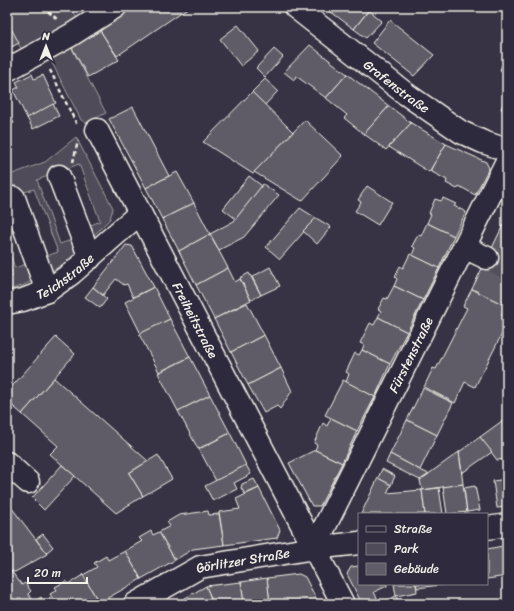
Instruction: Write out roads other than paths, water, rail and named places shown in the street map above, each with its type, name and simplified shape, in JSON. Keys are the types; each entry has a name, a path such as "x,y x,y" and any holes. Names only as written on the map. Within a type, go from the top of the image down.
{"street":[{"path":"7,70 42,51 115,7"},
{"name":"Grafenstraße","path":"295,7 406,94 461,132 483,142 507,150"},
{"name":"Freiheitstraße","path":"88,131 140,213 343,604"},
{"name":"Fürstenstraße","path":"314,548 507,161"},
{"path":"66,170 90,258"},
{"path":"14,198 47,291"},
{"name":"Teichstraße","path":"7,303 24,300 47,291 90,258 114,234 140,213"},
{"path":"464,247 487,258"},
{"path":"7,463 28,482"},
{"path":"488,528 507,525"},
{"name":"Görlitzer Straße","path":"135,604 200,567 314,548 358,543"}],"tunnel":[{"path":"487,258 507,268"}]}
